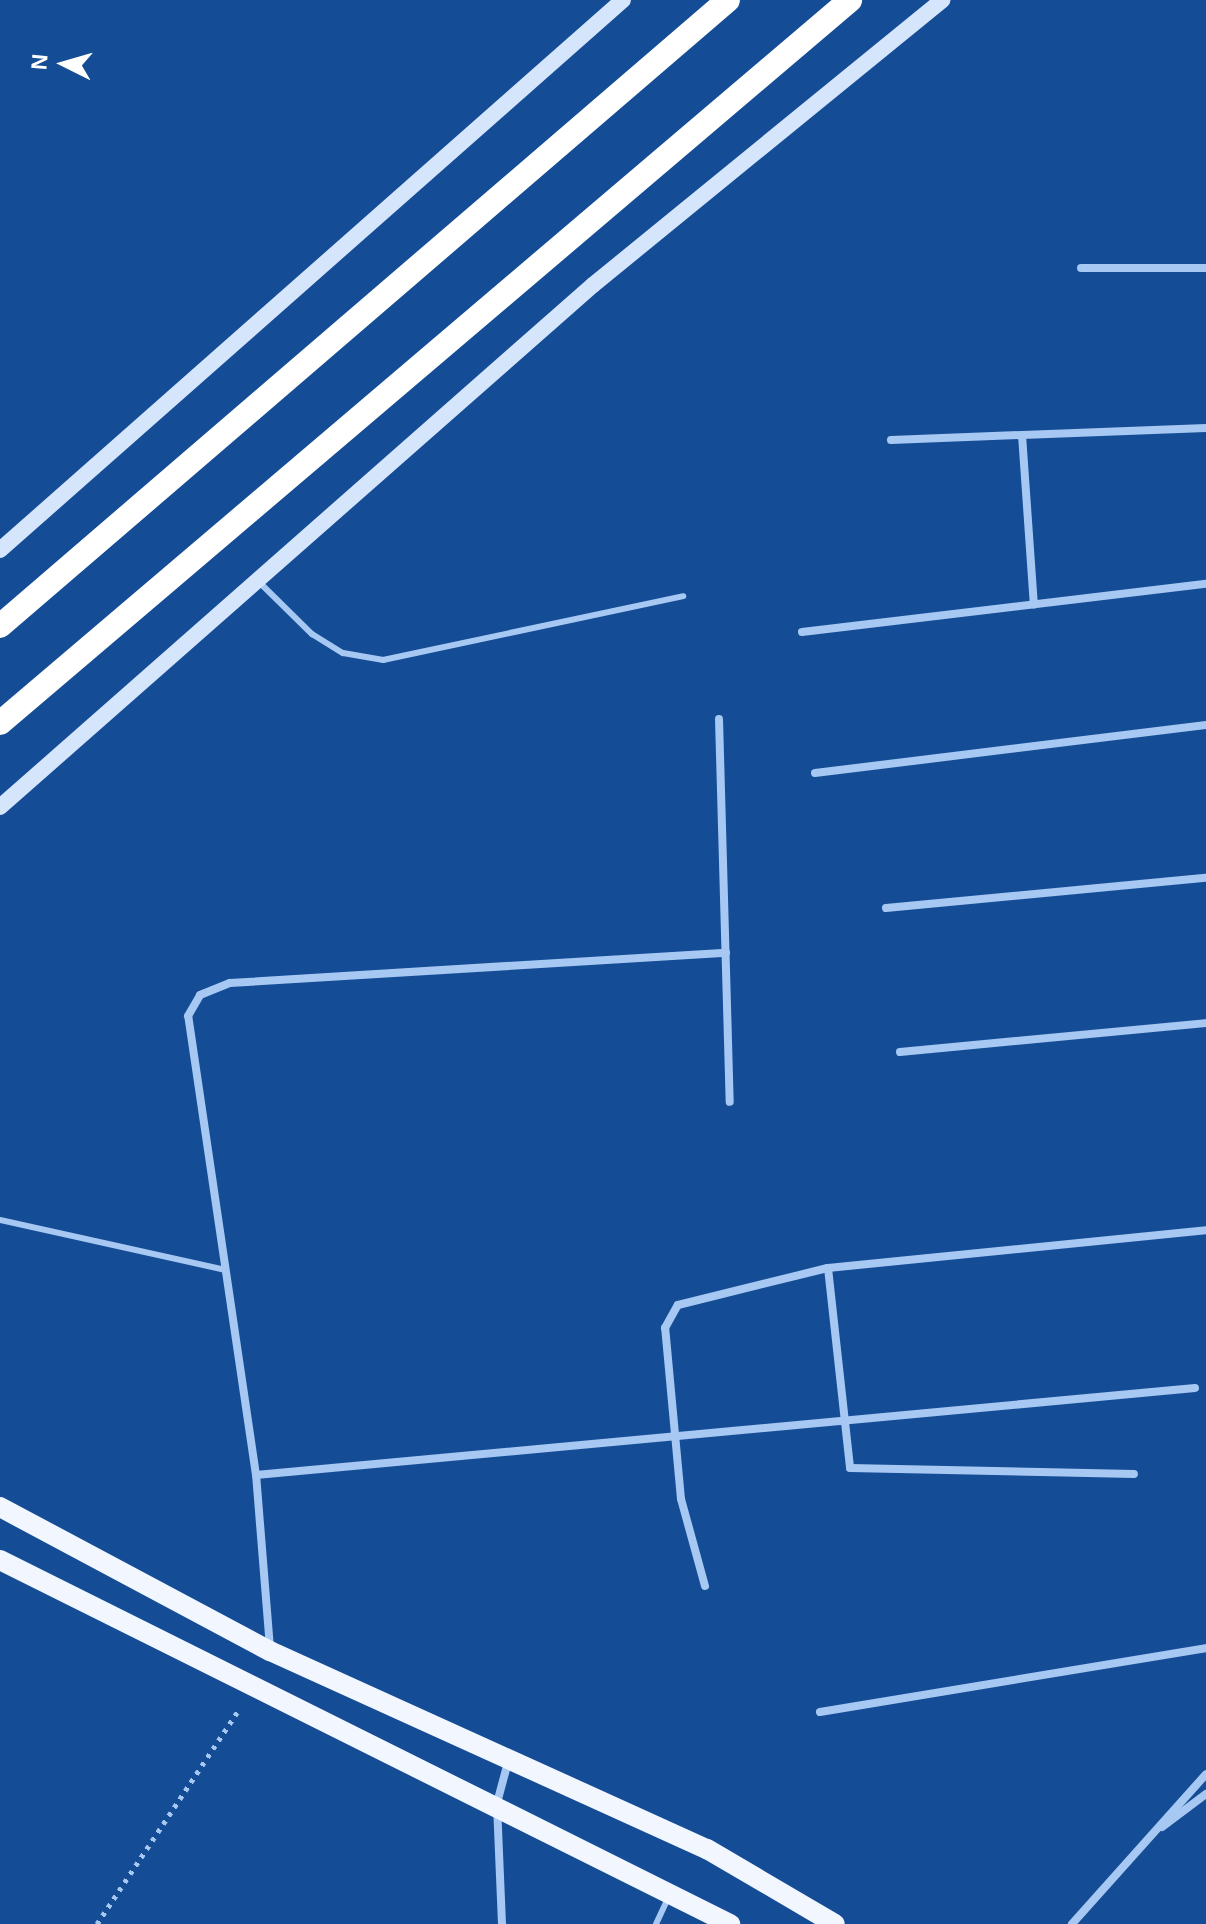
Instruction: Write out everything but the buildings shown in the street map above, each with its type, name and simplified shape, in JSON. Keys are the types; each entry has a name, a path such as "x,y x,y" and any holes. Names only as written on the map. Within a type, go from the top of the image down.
{"highway":[{"path":"0,626 728,0"},
{"path":"0,723 850,0"}],"main road":[{"path":"0,1507 270,1651 508,1762 707,1849 835,1924"},
{"path":"0,1560 212,1668 497,1803 672,1891 730,1924"}],"street":[{"path":"0,550 623,0"},
{"path":"0,807 593,285 942,0"},
{"path":"1081,268 1206,268"},
{"path":"891,440 1206,428"},
{"path":"1022,435 1034,605"},
{"path":"802,632 1206,584"},
{"path":"719,719 730,1102"},
{"path":"815,773 1206,725"},
{"path":"886,908 1206,878"},
{"path":"270,1651 256,1475 188,1016 200,995 230,983 726,953"},
{"path":"900,1052 1206,1023"},
{"path":"705,1586 681,1499 675,1437 665,1328 678,1305 828,1268 1206,1230"},
{"path":"828,1268 842,1421 850,1468 859,1472 1134,1474"},
{"path":"256,1475 1195,1388"},
{"path":"820,1712 1206,1648"},
{"path":"502,1924 497,1803 508,1762"},
{"path":"1072,1924 1206,1774"},
{"path":"1146,1840 1206,1794"}],"lane":[{"path":"257,580 312,634 343,653 383,660 683,596"},
{"path":"0,1220 226,1270"},
{"path":"656,1924 672,1891"}],"path":[{"path":"97,1924 241,1707 212,1668"}]}
